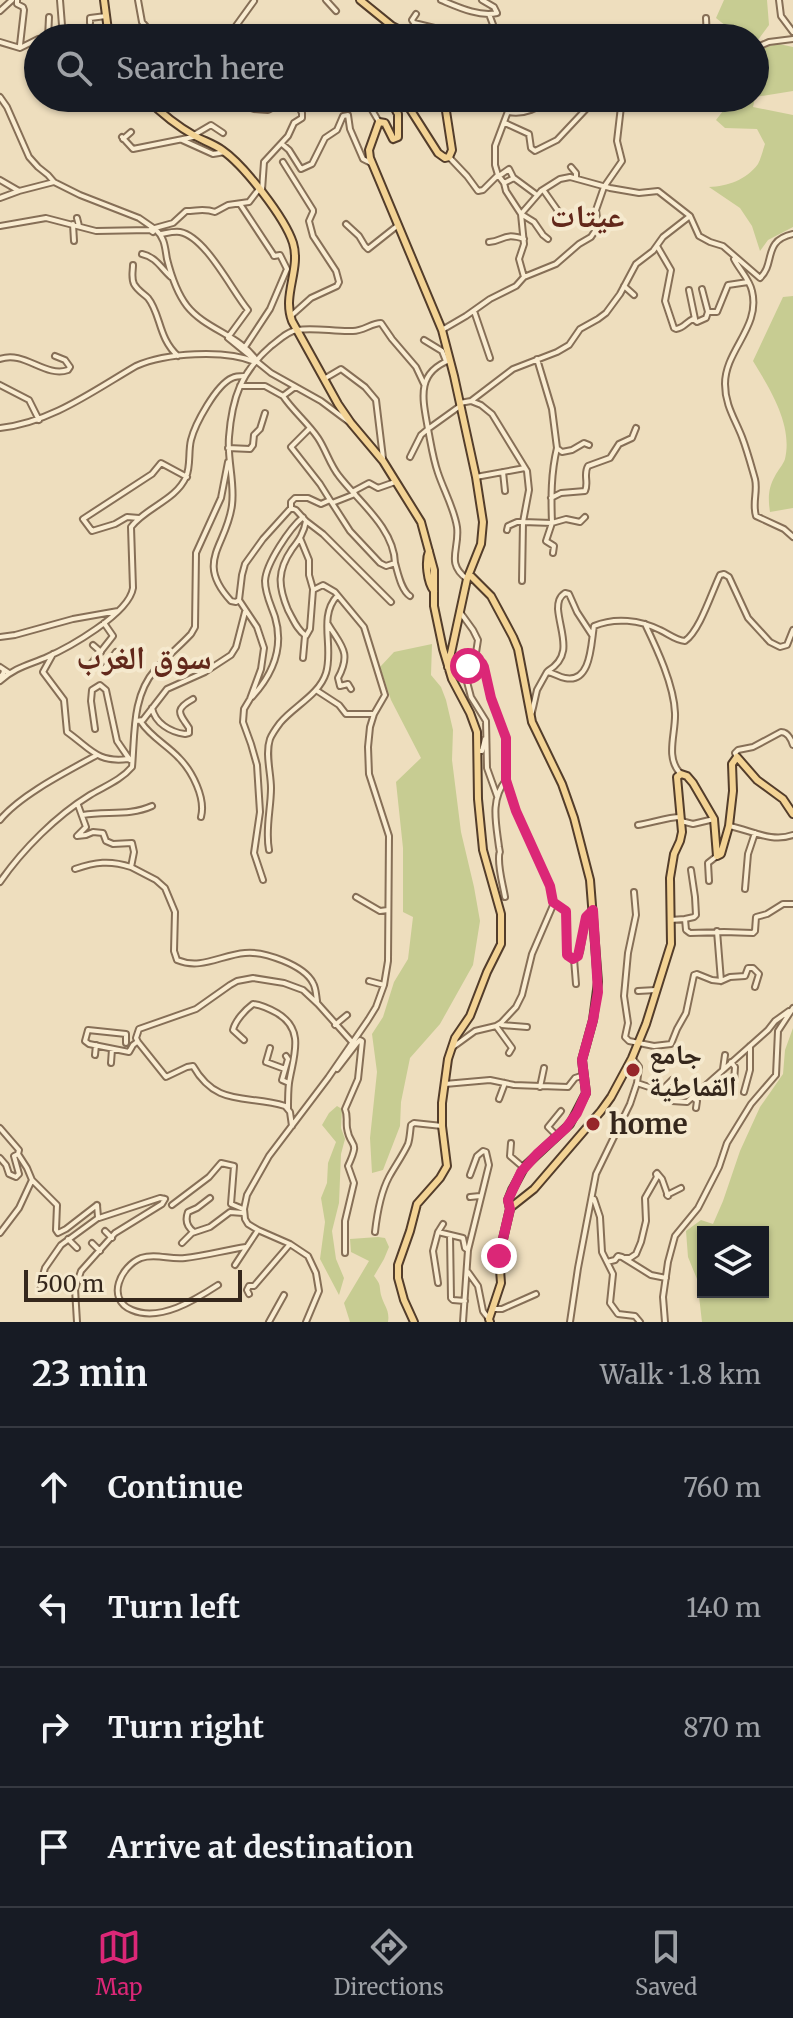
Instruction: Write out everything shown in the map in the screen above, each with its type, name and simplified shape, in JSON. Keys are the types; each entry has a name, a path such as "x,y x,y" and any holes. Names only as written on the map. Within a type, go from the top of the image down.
{"main road":[{"path":"104,0 107,24"},
{"path":"360,0 390,24"},
{"path":"161,112 225,152 243,169 288,233 295,253 289,296 290,316 351,423 383,461 419,517 429,551 430,586 434,591 437,625 448,667 474,722 482,846 500,908 503,935 473,1011 456,1034 451,1048 444,1084 442,1126 447,1166 417,1204 398,1265 401,1289 414,1322"},
{"path":"397,112 398,137 393,139 385,123 379,122 369,150 371,163 442,330 476,477 483,522 481,544 468,576 448,667"},
{"path":"412,112 443,158 452,153 446,112"},
{"path":"468,576 491,596 513,637 536,732 562,784 577,828 590,880 598,992 582,1060 586,1088 583,1100 570,1124 524,1168 508,1200 510,1209 499,1256 501,1283 490,1320"},
{"path":"717,856 721,854 729,826 732,764 737,757 757,780 783,799 793,814"},
{"path":"510,1209 534,1189 601,1111 639,1042 671,944 670,878 674,854 680,841 681,819 676,782 681,774 693,783 714,819 717,856"}],"street":[{"path":"0,11 14,0 24,10 20,45"},
{"path":"60,0 62,24"},
{"path":"138,0 144,24"},
{"path":"326,0 336,11"},
{"path":"441,0 461,8 496,14 497,10 482,0"},
{"path":"779,0 781,16 793,32"},
{"path":"237,24 254,1"},
{"path":"416,14 412,20 418,24"},
{"path":"489,14 493,24"},
{"path":"90,23 92,17 106,16"},
{"path":"49,17 49,24"},
{"path":"706,18 706,24"},
{"path":"769,43 793,39"},
{"path":"0,42 20,48 24,46"},
{"path":"0,97 29,157 54,182 139,218 161,234 179,232 192,237 226,276 248,310 226,335"},
{"path":"0,226 46,218 96,231 153,229 173,223 186,211 205,209 215,212 228,205 249,202 261,191 264,162 282,144 294,123 302,118 301,112"},
{"path":"373,112 379,122"},
{"path":"523,112 509,112 494,151 495,165 506,191 521,214 534,222 548,239"},
{"path":"505,123 529,134 531,148 535,151 557,140 583,112"},
{"path":"442,330 516,286 524,277 556,264 591,237 604,187 622,161 617,141 620,112"},
{"path":"282,144 301,169 307,168 325,138 337,130 346,114 363,159 371,163"},
{"path":"3,117 10,115"},
{"path":"131,132 122,138 133,149 182,140 211,125 223,133"},
{"path":"182,140 211,153 225,152"},
{"path":"449,157 478,191 509,169 514,178 537,195"},
{"path":"283,162 313,210 309,221 313,236 336,271 339,282 337,286 311,298 290,316"},
{"path":"571,167 576,178"},
{"path":"524,277 519,259 524,239 521,214 537,195 560,179 570,177 639,193 658,191 690,216 699,236 723,246 762,278 773,245 793,234"},
{"path":"504,183 514,178"},
{"path":"0,180 19,191"},
{"path":"33,180 38,186"},
{"path":"0,198 54,182"},
{"path":"544,191 563,218"},
{"path":"240,204 274,256 280,255 287,269 270,309 245,347"},
{"path":"410,457 421,435 460,404 471,401 505,374 527,362 569,345 580,329 606,313 633,268 663,237 690,216"},
{"path":"74,241 77,218"},
{"path":"346,224 368,249 397,226"},
{"path":"153,229 162,241 179,294 190,309 245,347 256,362"},
{"path":"161,234 166,254"},
{"path":"489,242 502,237 524,239"},
{"path":"657,246 671,270 665,301 674,328 680,329 689,321 706,318 708,312 702,289"},
{"path":"142,254 157,261 174,280"},
{"path":"733,256 752,290 752,320 735,348 727,369 726,398 755,479 756,516 784,529 793,537"},
{"path":"133,265 133,282 148,298 165,341 178,356"},
{"path":"708,312 717,312 728,285 748,282"},
{"path":"624,286 634,295"},
{"path":"689,290 695,319"},
{"path":"474,311 490,358"},
{"path":"239,600 231,601 227,597 217,584 213,570 233,492 228,448 230,426 244,376 280,339 296,330 354,331 381,323 416,367 424,384 425,411 434,462 457,526 454,563 468,576"},
{"path":"226,335 271,373 321,401 351,423"},
{"path":"424,340 442,351 448,361 433,369 424,384"},
{"path":"0,359 12,357 53,372 68,370 68,362 55,356"},
{"path":"0,428 39,420 151,360 178,356 234,356 256,362"},
{"path":"537,359 552,409 557,448 553,464 552,523 546,541 554,546 553,553"},
{"path":"324,379 343,370 372,394 377,405 383,461"},
{"path":"0,679 4,670 53,654 104,623 130,600 134,562 130,529 187,477 191,440 208,405 227,381 244,376"},
{"path":"0,385 29,400 39,420"},
{"path":"239,386 265,386 283,396 317,436 339,476 377,519 393,550 406,594 410,596"},
{"path":"283,396 295,387"},
{"path":"471,401 492,414 527,471 529,481 523,522 522,581"},
{"path":"228,448 250,449 265,413"},
{"path":"310,428 291,447 320,484 350,531 380,563 386,566 395,563"},
{"path":"551,498 561,493 585,491 588,466 610,458 619,444 632,438 636,428"},
{"path":"557,448 565,452 584,443 589,445"},
{"path":"0,882 27,848 77,805 129,770 140,695 153,672 191,634 196,621 196,553 222,493 229,456"},
{"path":"140,517 127,517 92,531 83,519 152,474 161,463 187,477"},
{"path":"476,477 525,468"},
{"path":"503,472 505,491"},
{"path":"250,699 261,669 264,648 257,627 239,600 245,564 291,508 295,498 308,498 317,504 354,492 369,483 378,488 395,482"},
{"path":"222,493 233,492"},
{"path":"291,508 323,534 391,602"},
{"path":"507,530 508,526 523,522 552,523 566,519 580,522 585,517"},
{"path":"305,519 304,532 285,560 280,575 280,586 292,619 305,636"},
{"path":"263,880 254,853 260,812 257,765 243,722 244,709 264,681 278,652 278,630 266,594 266,576 288,536 305,519"},
{"path":"300,538 309,560 313,590 310,629 305,636 303,658"},
{"path":"547,672 569,679 579,675 591,656 594,626 602,623 637,621 681,641 688,639 720,575 724,574 729,577 748,618 770,642 780,647 787,645 793,630"},
{"path":"306,1322 318,1297 318,1281 308,1256 248,1224 243,1211 247,1195 270,1153 333,1071 376,1007 388,961 389,836 369,774 368,736 374,714 385,695 375,672 364,627 331,589 323,585 313,590"},
{"path":"531,714 537,690 547,672 558,664 564,651 558,609 562,595 569,594 593,637"},
{"path":"269,850 271,737 279,725 316,690 327,672 327,622 330,606 337,596"},
{"path":"0,637 120,610"},
{"path":"138,721 173,685 205,672 231,655 246,610"},
{"path":"460,612 478,640 475,659 468,666 466,678 471,697 486,721 487,770 497,796"},
{"path":"327,622 343,645 344,664 338,678 340,686 348,684 351,689"},
{"path":"104,623 113,636 92,658 92,665 104,669 116,652"},
{"path":"645,624 673,697 672,760 681,774"},
{"path":"189,625 191,634"},
{"path":"93,645 101,652"},
{"path":"53,654 43,672 64,700 66,730 97,755 113,761 130,760"},
{"path":"475,659 484,667 491,698 504,730 506,780 516,811 550,886 554,903 532,954 521,999 498,1025"},
{"path":"95,729 92,690 100,685 106,690 117,741 130,760"},
{"path":"316,690 346,714 374,714"},
{"path":"152,708 163,725 185,734 189,733 189,728 179,713 193,699"},
{"path":"138,721 185,764 198,790 201,817"},
{"path":"737,757 735,753 738,750 753,747 781,732 790,737 793,745"},
{"path":"478,751 482,751 487,738"},
{"path":"0,820 44,785 97,755"},
{"path":"505,897 495,820 497,796 506,780"},
{"path":"77,805 86,827 77,836 97,831 103,833 109,843 132,843 131,867"},
{"path":"83,815 134,813 152,806"},
{"path":"638,825 672,817 693,824 714,819"},
{"path":"729,826 776,838 793,835"},
{"path":"745,889 748,854 755,833"},
{"path":"709,881 708,863 717,856"},
{"path":"75,869 103,861 119,863 156,880 165,888 175,912 174,951 177,960 200,964 247,953 278,959 307,975 313,982 318,1004"},
{"path":"670,920 696,915 691,870"},
{"path":"634,892 636,915 624,996 628,1028 626,1039 654,1046 671,1044 686,1013 694,975 721,981 745,976 748,968 753,968 759,974 755,987"},
{"path":"356,897 380,911 388,910"},
{"path":"554,903 566,911 566,952 574,959"},
{"path":"685,919 686,930 690,933 753,933 756,917 783,904 793,904"},
{"path":"576,984 574,959 580,952 586,917 593,910"},
{"path":"717,931 721,981"},
{"path":"288,1109 280,1104 215,1092 193,1066 166,1077 138,1042 137,1034 142,1027 192,1010 225,987 248,978 300,988 352,1043"},
{"path":"369,981 384,985"},
{"path":"638,991 656,990"},
{"path":"244,1040 233,1030 250,1005 261,1005 281,1016 293,1030 295,1058 289,1083 288,1109 292,1126"},
{"path":"637,1083 661,1091 676,1103 687,1102 775,1021 793,1009"},
{"path":"665,1322 663,1297 675,1236 698,1208 719,1167 727,1143 751,1104 776,1075 778,1031 793,1009"},
{"path":"335,1025 347,1015"},
{"path":"451,1048 475,1031 498,1025 527,1027"},
{"path":"498,1025 512,1048 509,1053"},
{"path":"126,1043 126,1034 88,1030 85,1041 95,1049 129,1052 138,1042"},
{"path":"333,1071 360,1040 364,1043 358,1079 345,1109 347,1128 355,1146 348,1166 354,1183 346,1217 345,1253"},
{"path":"744,1092 750,1070 750,1046"},
{"path":"270,1048 266,1062 285,1069"},
{"path":"111,1063 112,1049"},
{"path":"723,1069 725,1055"},
{"path":"286,1056 288,1059 282,1080 289,1083"},
{"path":"570,1322 596,1174 637,1083 639,1067 632,1058"},
{"path":"731,1062 735,1067 734,1082"},
{"path":"540,1087 544,1068"},
{"path":"444,1084 490,1080 540,1087 568,1087 575,1078 584,1075"},
{"path":"661,1091 672,1080"},
{"path":"499,1099 505,1083"},
{"path":"692,1097 697,1101 696,1108"},
{"path":"557,1136 548,1126 561,1111"},
{"path":"375,1232 382,1194 408,1145 411,1125 442,1126"},
{"path":"0,1128 19,1150 18,1154 32,1180 57,1205 58,1233 97,1205 98,1218"},
{"path":"511,1143 510,1156 524,1168"},
{"path":"463,1322 468,1250 489,1165 486,1152 478,1154 470,1175"},
{"path":"0,1158 9,1174 16,1177 19,1174 14,1156 18,1154"},
{"path":"172,1205 209,1177 221,1163 235,1167 229,1212"},
{"path":"625,1258 636,1254 641,1242 646,1221 645,1198 656,1174 662,1179 668,1196 681,1188"},
{"path":"0,1233 19,1208 32,1180"},
{"path":"470,1197 480,1196"},
{"path":"593,1197 600,1217 602,1252 613,1274 610,1303 618,1314 635,1316 640,1322"},
{"path":"194,1232 188,1228 187,1214 210,1198"},
{"path":"40,1286 48,1263 61,1245 98,1218 165,1199 165,1202 120,1230 81,1271 75,1289 77,1322"},
{"path":"231,1204 243,1211"},
{"path":"182,1243 194,1232 210,1227 229,1212 243,1211"},
{"path":"438,1283 433,1251 443,1224"},
{"path":"235,1265 258,1230"},
{"path":"105,1231 112,1238"},
{"path":"438,1232 463,1238 468,1250"},
{"path":"450,1235 451,1298 465,1301"},
{"path":"68,1239 77,1248"},
{"path":"92,1243 100,1251"},
{"path":"249,1294 249,1286 254,1286 290,1244"},
{"path":"218,1285 189,1302 157,1313 129,1309 119,1298 118,1292 123,1272 143,1258 183,1259 246,1247"},
{"path":"607,1262 618,1256 651,1275 666,1278"},
{"path":"467,1270 478,1286 483,1311 490,1320"},
{"path":"494,1309 502,1309 536,1294"},
{"path":"269,1322 284,1295"}],"green space":[{"path":"724,0 767,0 769,24 724,24 716,18"},
{"path":"779,44 793,47 793,91 769,95 769,46"},
{"path":"769,110 793,115 793,227 768,240 760,251 752,226 740,208 709,187 730,184 748,174 758,164 765,144 757,129 725,128 716,120 722,112"},
{"path":"793,296 793,508 770,512 770,489 785,459 786,433 778,408 753,361 783,297"},
{"path":"432,644 431,675 441,687 453,730 452,760 461,832 480,921 473,965 440,1024 410,1058 401,1102 400,1126 383,1170 372,1173 370,1138 377,1072 372,1034 383,1017 394,982 408,959 413,917 403,912 403,848 396,782 421,758 391,700 380,667 394,652"},
{"path":"793,1028 793,1322 702,1322 699,1298 769,1298 769,1226 697,1226 697,1279 688,1257 686,1231 701,1220 713,1224 760,1107 783,1074 785,1050"},
{"path":"337,1106 342,1109 341,1128 345,1139 341,1154 339,1203 332,1231 336,1259 344,1278 339,1295 320,1259 325,1222 321,1198 336,1142 322,1125"},
{"path":"385,1238 389,1247 374,1276 379,1283 388,1322 350,1322 344,1303 369,1261 351,1252 350,1239"}],"place":[{"name":"جامع القماطية","path":"633,1070"},
{"name":"home","path":"593,1124"}],"district":[{"name":"عيتات","path":"587,216"},
{"name":"سوق الغرب","path":"144,658"}],"route":[{"path":"468,666 475,659 484,667 493,706 506,738 506,780 514,806 550,886 553,902 566,911 567,955 573,959 578,956 586,917 593,910 597,969 598,992 582,1060 586,1093 566,1128 521,1172 508,1200 510,1209 499,1256"}]}
